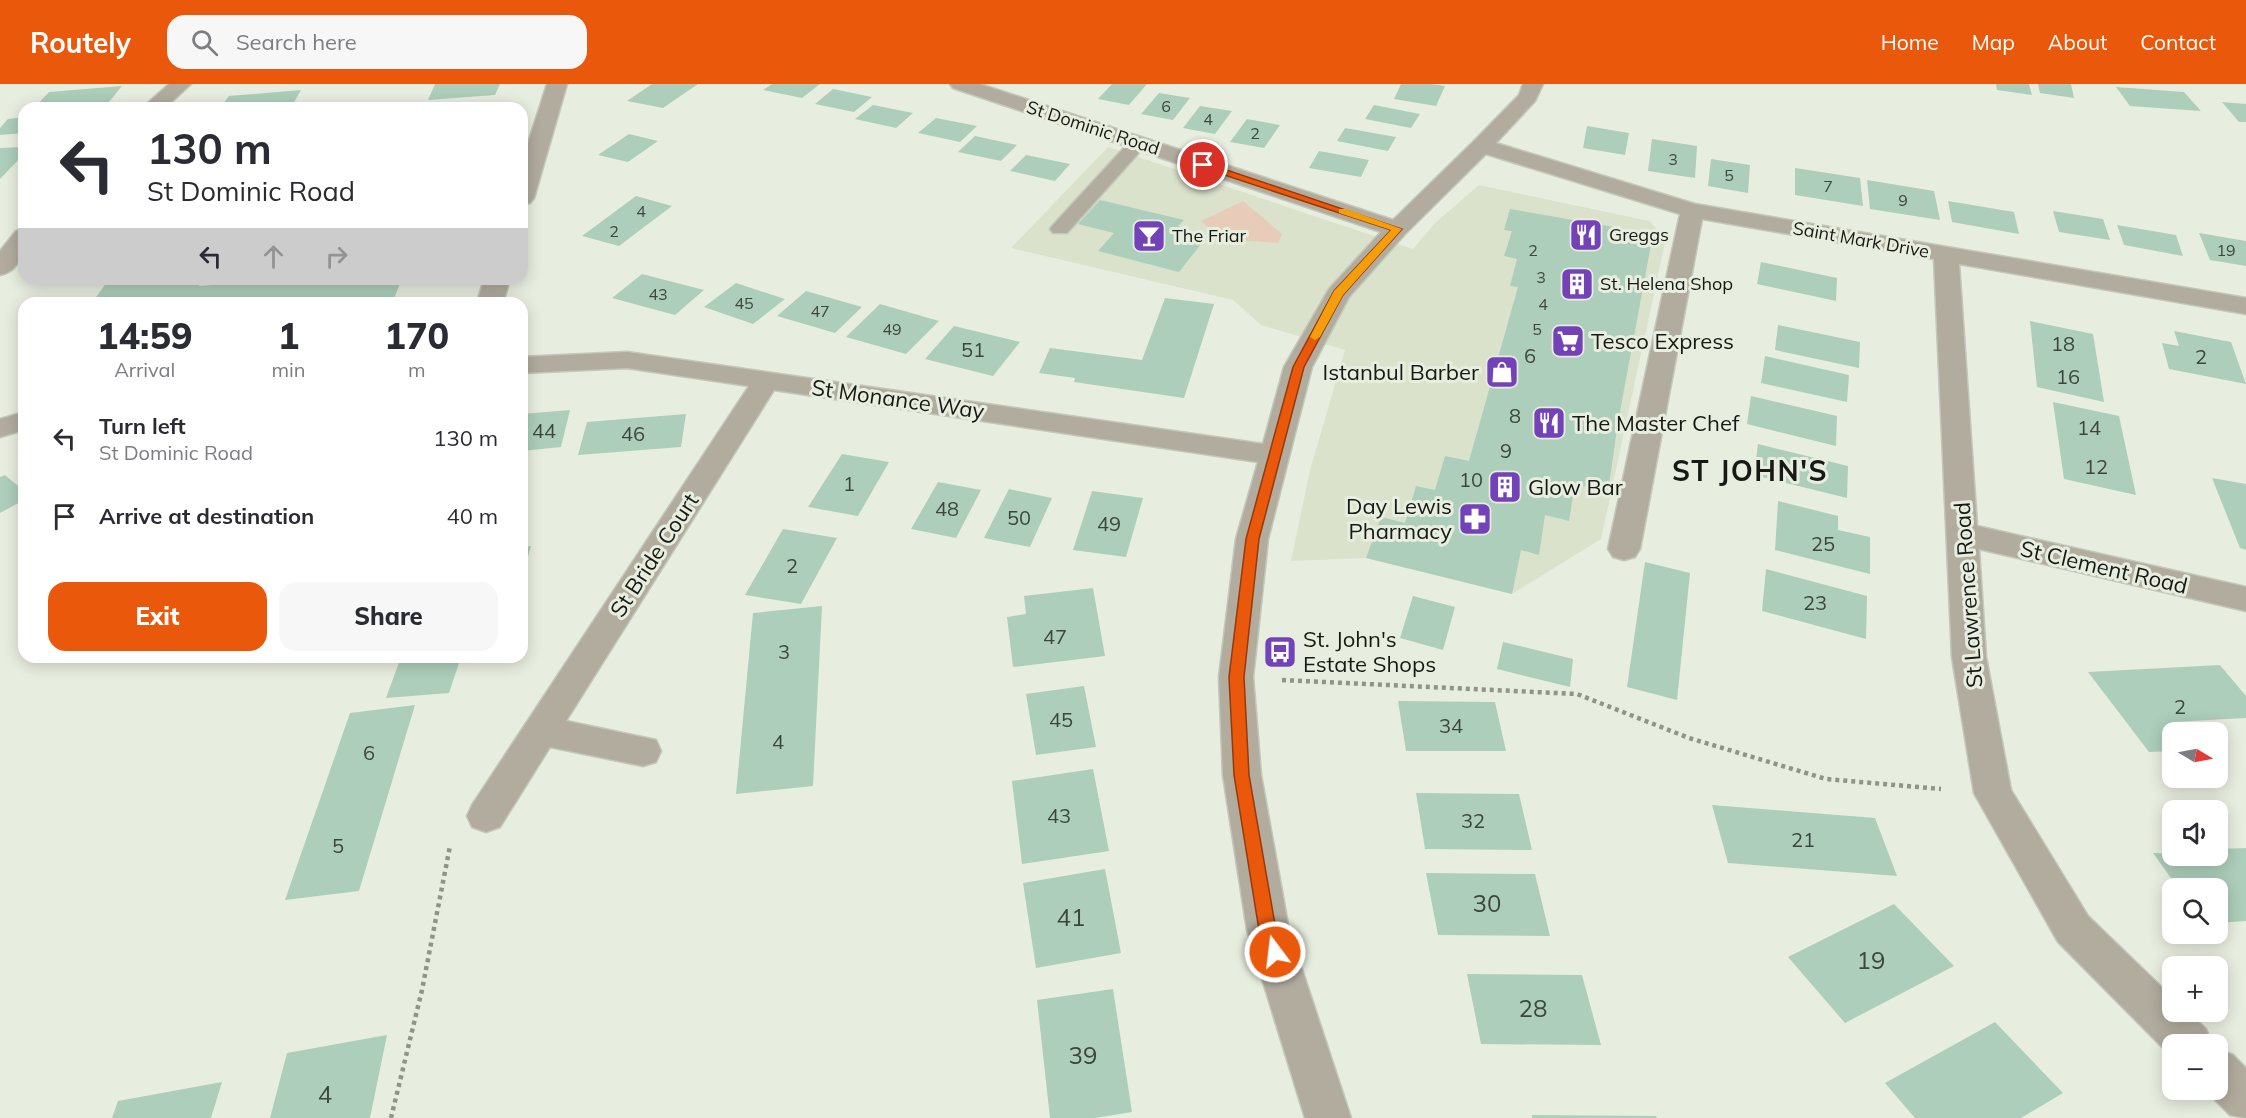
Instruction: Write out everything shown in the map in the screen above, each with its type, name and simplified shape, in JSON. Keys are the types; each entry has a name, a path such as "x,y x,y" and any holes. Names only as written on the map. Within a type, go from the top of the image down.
{"street":[{"path":"159,102 181,84"},
{"path":"528,178 556,84"},
{"name":"St Dominic Road","path":"960,84 1397,229"},
{"path":"1328,1118 1268,930 1242,775 1236,677 1252,539 1298,367 1338,294 1397,229 1482,146 1528,97 1533,84"},
{"name":"Saint Mark Drive","path":"1482,146 1692,210 2246,306"},
{"path":"1624,549 1692,210"},
{"path":"0,267 18,244"},
{"name":"St Lawrence Road","path":"1946,255 1969,657 1993,794 2073,929 2180,1034"},
{"name":"St Monance Way","path":"528,365 627,360 1274,454"},
{"name":"St Bride Court","path":"486,816 767,380"},
{"path":"0,428 18,423"},
{"name":"St Clement Road","path":"1963,534 2246,599"},
{"path":"541,731 643,751"},
{"path":"2228,1082 2246,1099"}],"lane":[{"path":"1060,230 1138,143"}],"path":[{"path":"1236,677 1578,694 1689,738 1826,779 1993,794"},
{"path":"391,1118 422,990 452,839 486,816"}],"shaded area":[{"path":"1108,147 1413,249 1435,223 1479,185 1649,221 1666,238 1601,539 1512,594 1366,558 1291,561 1310,470 1345,350 1261,325 1233,300 1011,248"},
{"path":"1243,201 1282,234 1278,243 1222,239 1201,221"}],"building":[{"path":"435,84 500,84 495,95 428,100"},
{"path":"652,84 698,84 663,108 627,101"},
{"path":"772,84 820,84 802,98 763,90"},
{"path":"1112,84 1147,84 1129,105 1098,99"},
{"path":"1401,84 1445,86 1436,106 1394,99"},
{"path":"1996,84 2029,84 2032,95 1997,90"},
{"path":"2038,84 2071,84 2074,98 2040,93"},
{"path":"122,86 109,102 40,102 49,92"},
{"path":"2116,87 2184,92 2201,111 2130,106"},
{"path":"833,89 872,97 854,112 815,104"},
{"path":"301,90 294,102 224,102 229,96"},
{"path":"1159,93 1190,98 1173,120 1141,114"},
{"path":"2222,102 2246,104 2246,122 2239,122"},
{"path":"873,105 913,113 896,128 855,119"},
{"path":"1374,105 1420,114 1411,128 1365,119"},
{"path":"1200,106 1232,111 1215,134 1183,128"},
{"path":"18,118 18,134 0,135 0,128 8,119"},
{"path":"936,118 977,126 960,142 918,133"},
{"path":"1247,119 1280,125 1264,148 1230,142"},
{"path":"1587,126 1629,133 1625,155 1583,148"},
{"path":"1345,128 1396,137 1388,151 1337,141"},
{"path":"629,134 658,141 628,162 598,155"},
{"path":"975,136 1017,145 1001,161 958,152"},
{"path":"1652,139 1697,146 1695,178 1648,171"},
{"path":"18,147 18,160 0,179 0,148"},
{"path":"1319,151 1369,160 1361,177 1309,168"},
{"path":"1026,155 1070,164 1055,181 1010,171"},
{"path":"1711,159 1750,165 1748,193 1708,186"},
{"path":"1795,168 1860,178 1863,206 1795,195"},
{"path":"1867,180 1934,191 1940,220 1870,209"},
{"path":"636,196 672,206 619,246 582,236"},
{"name":"The Friar","path":"1100,200 1184,220 1178,226 1184,228 1188,239 1202,243 1179,272 1098,251 1114,233 1078,224"},
{"path":"1948,201 2014,212 2019,234 1952,222"},
{"path":"1510,209 1637,231 1651,245 1618,422 1608,492 1575,484 1569,521 1545,515 1539,555 1521,550 1512,594 1366,558 1381,517 1405,523 1416,486 1435,490 1445,456 1469,461 1518,287 1510,286 1517,259 1504,256 1512,231 1504,230"},
{"path":"2053,211 2103,219 2110,240 2059,232"},
{"path":"2117,225 2176,235 2183,256 2124,245"},
{"path":"2199,233 2246,241 2246,266 2210,260"},
{"path":"1761,262 1837,278 1836,301 1757,284"},
{"path":"642,274 704,290 675,315 612,298"},
{"path":"736,283 785,299 753,324 704,307"},
{"path":"105,285 400,285 394,297 96,297"},
{"path":"806,291 862,307 835,333 777,316"},
{"path":"1165,298 1214,304 1184,398 1074,382 1075,378 1039,373 1050,348 1142,360"},
{"path":"880,304 939,321 906,354 846,337"},
{"path":"2030,321 2093,334 2104,402 2037,387"},
{"path":"1778,325 1860,342 1859,368 1775,350"},
{"path":"954,326 1020,342 993,376 925,359"},
{"path":"2174,331 2231,342 2246,384 2169,369 2162,343 2179,346"},
{"path":"1765,356 1849,375 1847,402 1761,383"},
{"path":"1751,396 1837,416 1836,446 1747,424"},
{"path":"2053,402 2119,416 2136,495 2064,479"},
{"path":"570,410 561,447 528,450 528,414"},
{"path":"686,414 681,447 578,455 587,422"},
{"path":"1758,444 1848,466 1847,498 1754,475"},
{"path":"842,454 889,462 858,516 808,507"},
{"path":"5,475 18,486 18,503 0,513 0,477"},
{"path":"2212,478 2246,484 2246,550 2240,548"},
{"path":"938,482 981,490 956,538 911,529"},
{"path":"1009,489 1052,498 1030,547 984,538"},
{"path":"1092,491 1143,498 1126,557 1073,550"},
{"path":"1778,501 1838,516 1838,530 1870,537 1870,574 1775,550"},
{"path":"783,529 837,538 801,604 745,595"},
{"path":"1645,562 1690,573 1677,700 1627,687"},
{"path":"1766,569 1867,596 1866,639 1762,611"},
{"path":"1093,588 1105,656 1013,667 1007,617 1026,614 1024,596"},
{"path":"1413,596 1455,607 1443,650 1400,638"},
{"path":"822,606 813,786 736,794 753,613"},
{"path":"1503,642 1573,659 1570,687 1497,669"},
{"path":"399,663 459,663 449,693 386,698"},
{"path":"2220,665 2246,696 2246,718 2162,722 2162,751 2149,752 2088,672"},
{"path":"1084,686 1096,747 1036,755 1026,694"},
{"path":"1398,701 1495,702 1506,751 1406,751"},
{"path":"415,705 359,891 285,900 350,713"},
{"path":"1093,769 1109,851 1022,864 1012,781"},
{"path":"1416,793 1519,794 1532,850 1425,849"},
{"path":"1712,805 1875,818 1897,876 1728,863"},
{"path":"2246,848 2246,921 2228,922 2228,878 2171,878 2162,866 2228,866 2228,849"},
{"path":"2153,853 2162,853 2162,866"},
{"path":"1105,869 1121,953 1036,968 1023,883"},
{"path":"1426,873 1535,874 1550,936 1438,935"},
{"path":"1894,904 1954,966 1845,1023 1788,957"},
{"path":"1467,974 1582,975 1601,1045 1481,1044"},
{"path":"1113,989 1132,1112 1095,1118 1050,1118 1037,1000"},
{"path":"1995,1022 2063,1093 2021,1118 1915,1118 1885,1083"},
{"path":"387,1035 370,1118 270,1118 287,1053"},
{"path":"222,1082 211,1118 112,1118 118,1101"},
{"path":"1532,1115 1656,1116 1657,1118 1532,1118"}],"slow traffic":[{"path":"1315,337 1338,294 1397,229 1342,211"}],"place":[{"name":"Greggs","path":"1586,235"},
{"name":"The Friar","path":"1149,236"},
{"name":"St. Helena Shop","path":"1577,284"},
{"name":"Tesco Express","path":"1568,341"},
{"name":"Istanbul Barber","path":"1502,372"},
{"name":"The Master Chef","path":"1549,423"},
{"name":"Glow Bar","path":"1505,487"},
{"name":"Day Lewis Pharmacy","path":"1475,519"},
{"name":"St. John's Estate Shops","path":"1280,652"}],"district":[{"name":"ST JOHN'S","path":"1750,471"}],"route":[{"path":"1203,165 1397,229 1338,294 1298,367 1252,539 1236,677 1242,775 1268,930 1275,952"}]}
